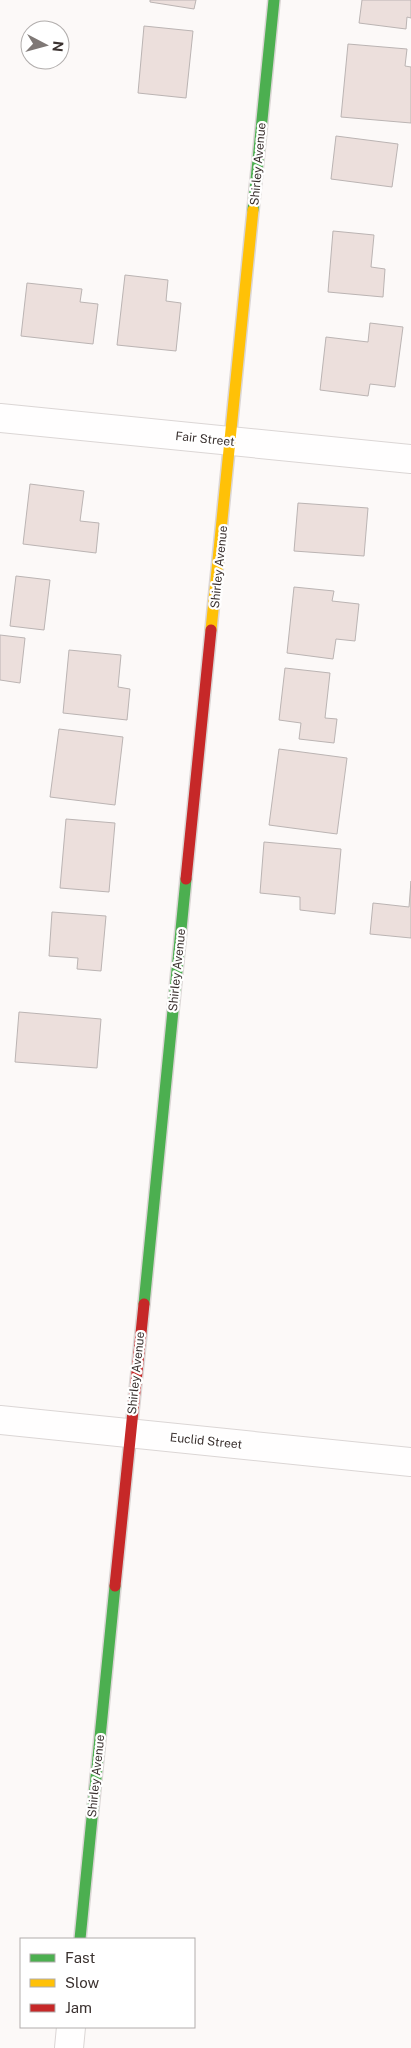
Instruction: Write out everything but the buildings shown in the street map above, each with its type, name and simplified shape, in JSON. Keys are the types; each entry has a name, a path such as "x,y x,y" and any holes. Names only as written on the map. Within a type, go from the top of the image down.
{"street":[{"name":"Shirley Avenue","path":"80,1938 274,0"},
{"name":"Fair Street","path":"0,418 411,459"},
{"name":"Euclid Street","path":"0,1420 411,1462"},
{"path":"69,2048 72,2028"}],"traffic: fast":[{"path":"253,210 274,0"},
{"path":"144,1304 186,879"},
{"path":"80,1938 115,1586"}],"traffic: slow":[{"path":"211,630 253,210"}],"traffic: jam":[{"path":"186,879 211,630"},
{"path":"115,1586 144,1304"}]}
